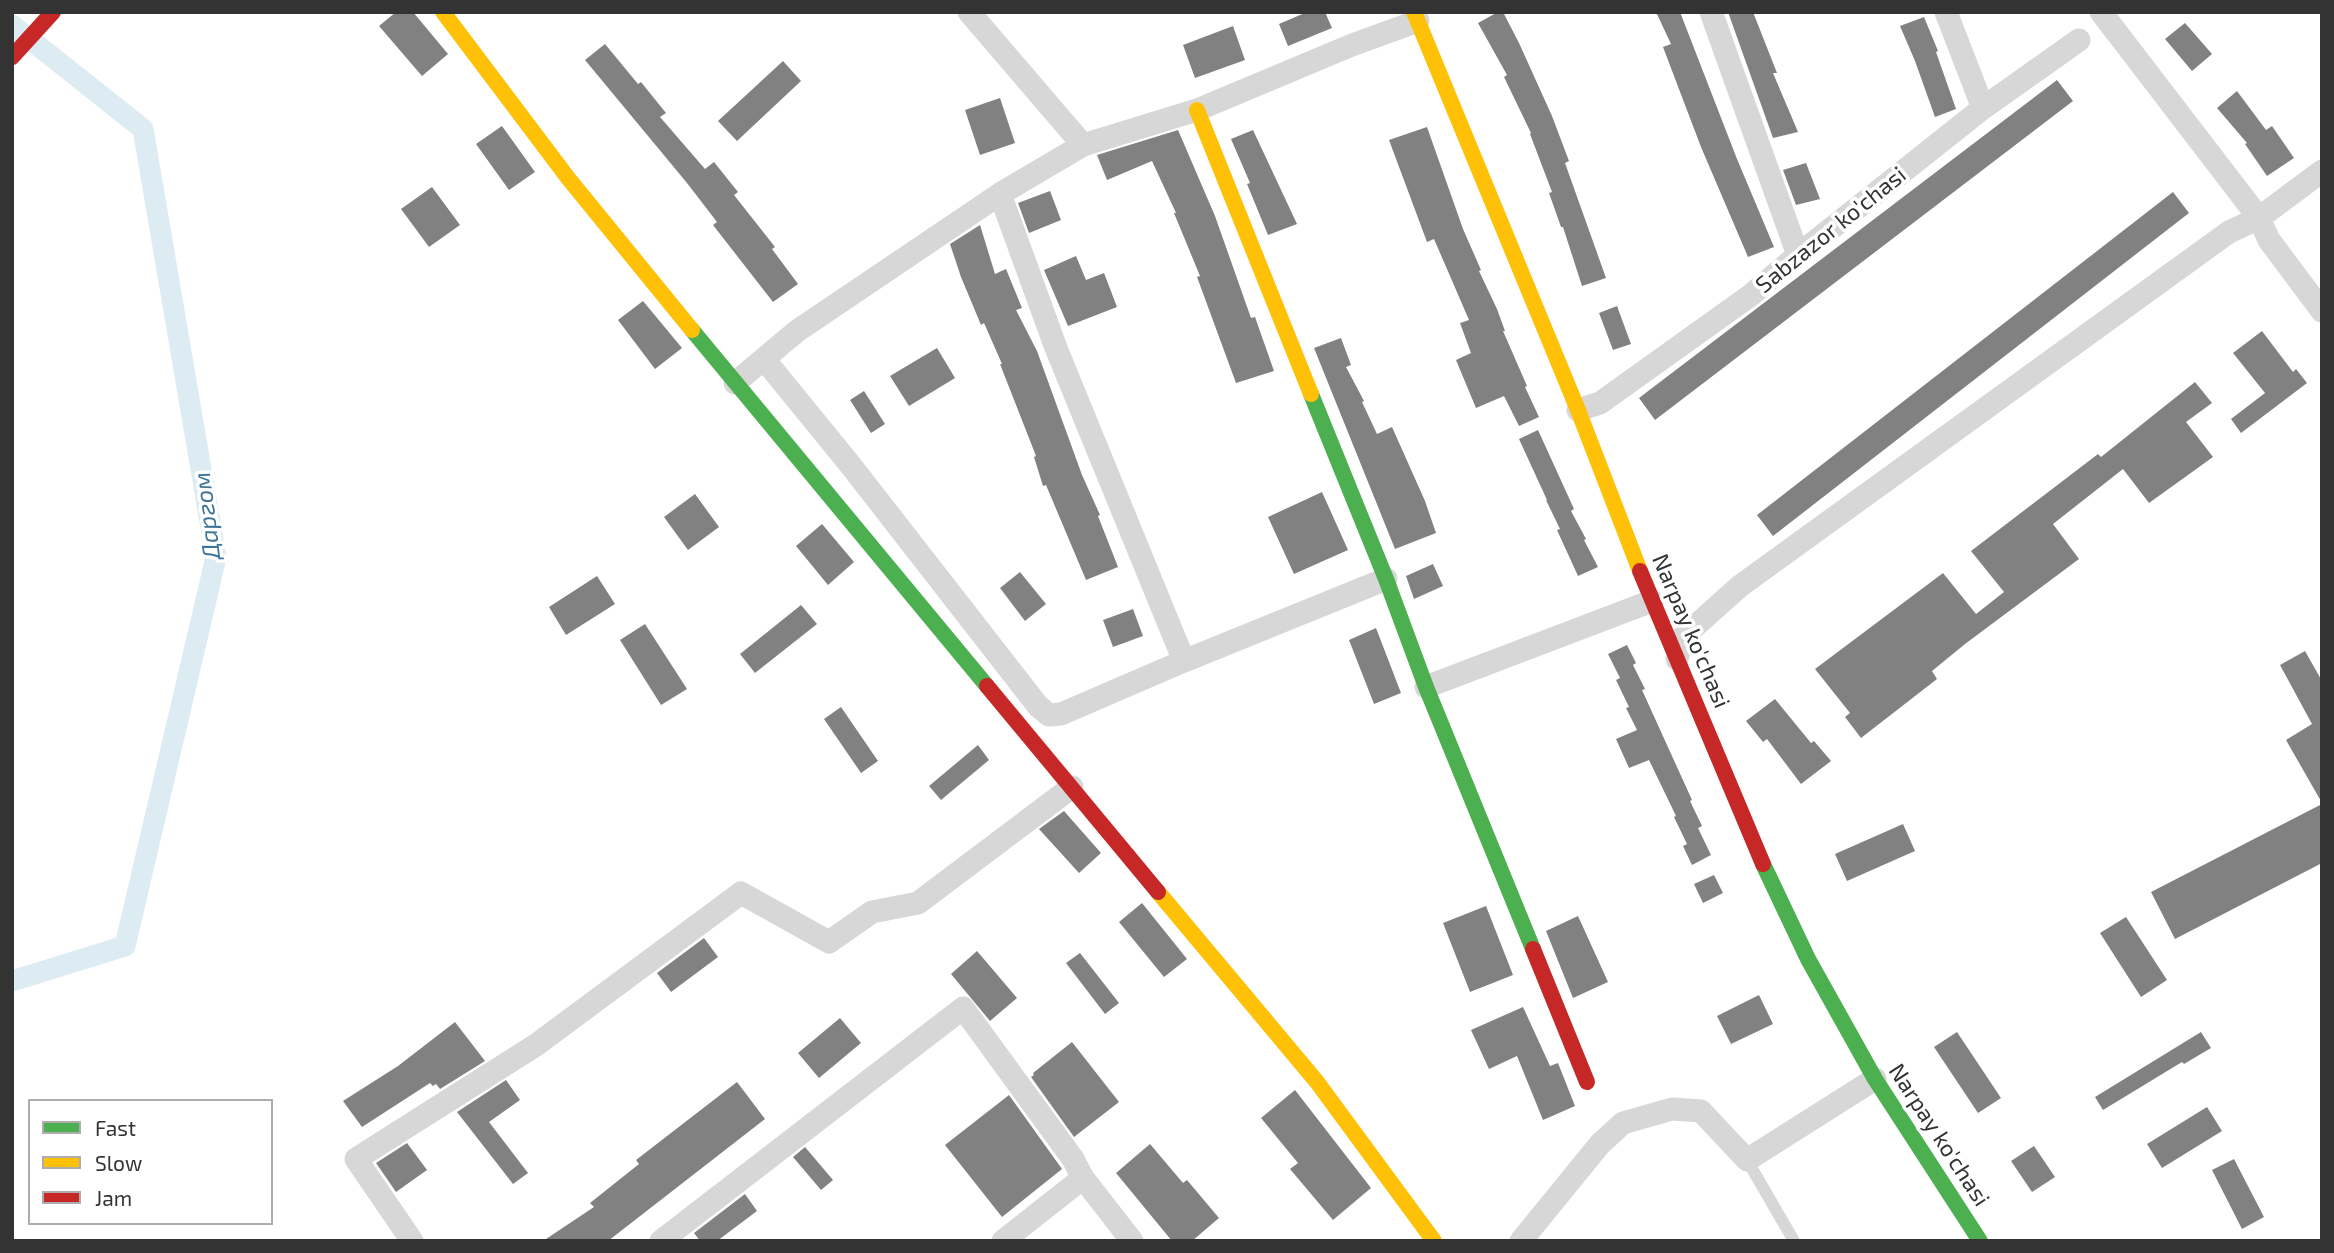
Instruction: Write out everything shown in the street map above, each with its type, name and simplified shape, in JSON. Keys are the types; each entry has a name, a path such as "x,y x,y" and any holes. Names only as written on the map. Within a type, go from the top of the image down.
{"main road":[{"path":"12,57 53,12"},
{"path":"443,12 568,178 735,383 1317,1082 1434,1241"},
{"name":"Narpay ko'chasi","path":"1416,17 1652,601 1774,890 1808,959 1875,1079 1980,1241"},
{"path":"1197,110 1386,579 1426,687 1587,1082"}],"street":[{"path":"969,12 1083,145"},
{"path":"1711,12 1798,255"},
{"path":"1946,12 1983,108"},
{"path":"2101,12 2259,218 2269,240 2322,311"},
{"path":"735,383 797,331 1000,194 1083,145 1197,110 1416,17"},
{"name":"Sabzazor ko'chasi","path":"1577,410 1600,403 1751,295 1983,108 2079,40"},
{"path":"1677,659 1683,637 1740,586 2229,232 2259,218 2322,172"},
{"path":"1000,194 1056,348 1184,661"},
{"path":"764,359 1038,706 1049,715 1061,714 1386,579"},
{"path":"1426,687 1652,601"},
{"path":"412,1241 356,1159 536,1045 740,893 829,942 872,912 918,903 1072,787"},
{"path":"661,1241 963,1008 1073,1160 1083,1178 1132,1241"},
{"path":"1521,1241 1600,1144 1623,1123 1672,1109 1701,1111 1747,1160 1875,1079"},
{"path":"1003,1241 1083,1178"}],"lane":[{"path":"1747,1160 1794,1241"}],"building":[{"path":"396,12 413,12 448,54 422,76 379,26"},
{"path":"1307,12 1325,12 1332,28 1288,46 1279,24"},
{"path":"1503,12 1552,116 1569,161 1565,163 1606,278 1582,286 1531,133 1504,77 1507,75 1478,23"},
{"path":"1656,12 1680,12 1774,247 1748,257 1701,147 1663,47 1671,44"},
{"path":"1728,12 1753,12 1777,73 1773,73 1798,132 1773,138"},
{"path":"1924,17 1956,109 1935,117 1900,26"},
{"path":"2185,23 2212,54 2192,71 2165,39"},
{"path":"1233,26 1245,60 1195,78 1183,45"},
{"path":"605,44 666,113 660,117 705,169 714,162 738,192 734,195 775,247 772,249 798,284 773,302 713,225 717,222 687,183 585,60"},
{"path":"783,61 801,81 737,141 718,121"},
{"path":"2057,80 2073,101 1655,420 1639,398"},
{"path":"2237,91 2266,130 2272,126 2294,158 2267,176 2245,144 2247,143 2217,108"},
{"path":"1000,98 1015,143 980,155 965,110"},
{"path":"502,126 535,172 509,190 476,144"},
{"path":"1427,127 1463,229 1481,270 1479,271 1497,309 1503,331 1539,417 1519,426 1504,396 1476,408 1456,360 1471,353 1460,323 1469,320 1434,239 1427,242 1389,140"},
{"path":"1178,130 1215,216 1251,318 1255,317 1274,371 1236,383 1197,277 1200,276 1176,213 1152,161 1107,180 1097,155"},
{"path":"1253,130 1297,224 1268,235 1231,139"},
{"path":"1806,163 1820,199 1796,205 1783,170"},
{"path":"432,187 460,225 429,247 401,209"},
{"path":"1050,191 1061,220 1029,233 1018,203"},
{"path":"2173,192 2189,213 1773,536 1757,515"},
{"path":"980,225 995,274 1006,269 1022,308 1016,310 1037,351 1118,567 1086,580 1046,485 1043,486 1034,457 1036,456 1002,364 984,323 981,325 950,244"},
{"path":"1076,256 1086,280 1104,273 1117,307 1068,326 1044,270"},
{"path":"643,301 682,348 655,369 618,320"},
{"path":"1617,306 1631,344 1613,350 1599,313"},
{"path":"2262,331 2293,372 2296,369 2307,383 2241,433 2231,419 2265,393 2233,353"},
{"path":"1341,338 1351,365 1346,367 1377,434 1392,427 1425,501 1436,533 1395,549 1314,348"},
{"path":"937,348 955,378 909,406 890,376"},
{"path":"2195,382 2212,403 2186,422 2213,457 2149,503 2123,469 2053,524 2079,559 1932,671 1937,679 1861,738 1845,717 1850,713 1815,669 1943,573 1976,614 2004,592 1971,551 2098,454 2101,457"},
{"path":"864,391 885,424 871,433 850,400"},
{"path":"1538,430 1574,509 1571,511 1598,567 1578,576 1519,439"},
{"path":"1322,492 1348,550 1294,574 1268,517"},
{"path":"695,494 719,527 688,550 664,517"},
{"path":"822,524 854,562 828,585 796,546"},
{"path":"1433,564 1443,586 1414,599 1406,576"},
{"path":"1020,572 1046,604 1025,621 1000,588"},
{"path":"597,576 615,604 566,635 549,607"},
{"path":"801,605 817,624 755,673 740,654"},
{"path":"1133,609 1143,636 1113,647 1103,620"},
{"path":"645,624 687,689 661,705 620,640"},
{"path":"1376,628 1401,693 1374,704 1349,640"},
{"path":"1627,645 1645,689 1642,690 1692,800 1690,801 1702,826 1698,828 1711,855 1692,865 1683,846 1687,844 1674,817 1676,816 1649,760 1629,768 1616,739 1637,730 1616,680 1620,678 1608,654"},
{"path":"2305,651 2322,681 2322,803 2286,740 2312,724 2280,665"},
{"path":"1775,699 1811,743 1814,741 1831,761 1801,784 1767,739 1763,742 1746,721"},
{"path":"841,707 878,761 861,773 824,719"},
{"path":"978,745 989,760 941,800 929,786"},
{"path":"2322,804 2322,863 2175,939 2151,892"},
{"path":"1064,811 1101,853 1079,873 1039,829"},
{"path":"1903,824 1915,851 1847,881 1835,854"},
{"path":"1714,875 1723,893 1703,903 1694,884"},
{"path":"1142,903 1187,959 1164,977 1119,922"},
{"path":"1486,906 1513,975 1470,992 1443,923"},
{"path":"1578,916 1608,982 1573,998 1546,931"},
{"path":"2126,917 2167,980 2141,997 2100,933"},
{"path":"704,938 718,957 671,992 657,973"},
{"path":"977,951 1017,998 990,1021 951,974"},
{"path":"1080,953 1119,1003 1105,1014 1066,963"},
{"path":"1759,995 1773,1024 1731,1044 1717,1016"},
{"path":"1523,1007 1550,1066 1558,1063 1575,1106 1543,1120 1517,1056 1489,1069 1471,1030"},
{"path":"840,1018 861,1043 819,1078 798,1053"},
{"path":"455,1022 485,1061 440,1089 436,1084 433,1086 430,1083 362,1127 343,1101 398,1066"},
{"path":"1957,1032 2001,1098 1978,1113 1934,1047"},
{"path":"2201,1032 2211,1048 2184,1064 2182,1062 2103,1110 2095,1097"},
{"path":"1072,1042 1119,1102 1074,1137 1031,1077"},
{"path":"506,1080 520,1100 489,1122 528,1173 513,1184 457,1112"},
{"path":"737,1082 765,1119 608,1241 543,1241 594,1207 590,1203 639,1164 636,1160"},
{"path":"1295,1090 1371,1188 1333,1220 1290,1169 1298,1163 1261,1118"},
{"path":"1009,1095 1062,1169 1002,1217 945,1145"},
{"path":"2207,1107 2222,1131 2162,1168 2147,1144"},
{"path":"407,1143 427,1170 396,1192 376,1163"},
{"path":"1150,1144 1183,1183 1187,1180 1219,1218 1192,1241 1172,1241 1116,1173"},
{"path":"2034,1146 2055,1177 2032,1192 2011,1161"},
{"path":"805,1147 833,1180 821,1190 793,1157"},
{"path":"2234,1159 2264,1217 2242,1229 2212,1170"},
{"path":"745,1194 757,1211 717,1241 700,1241 694,1233"}],"waterway":[{"name":"Даргом","path":"12,25 143,129 216,557 125,946 12,981"}],"traffic: fast":[{"path":"692,330 987,686"},
{"path":"1311,394 1533,949"},
{"path":"1763,864 1808,959 1875,1079 1980,1241"}],"traffic: slow":[{"path":"443,12 568,178 692,330"},
{"path":"1414,12 1578,410 1640,571"},
{"path":"1197,110 1311,394"},
{"path":"1158,892 1317,1082 1434,1241"}],"traffic: jam":[{"path":"12,57 53,12"},
{"path":"1640,571 1763,864"},
{"path":"987,686 1158,892"},
{"path":"1533,949 1587,1082"}]}
